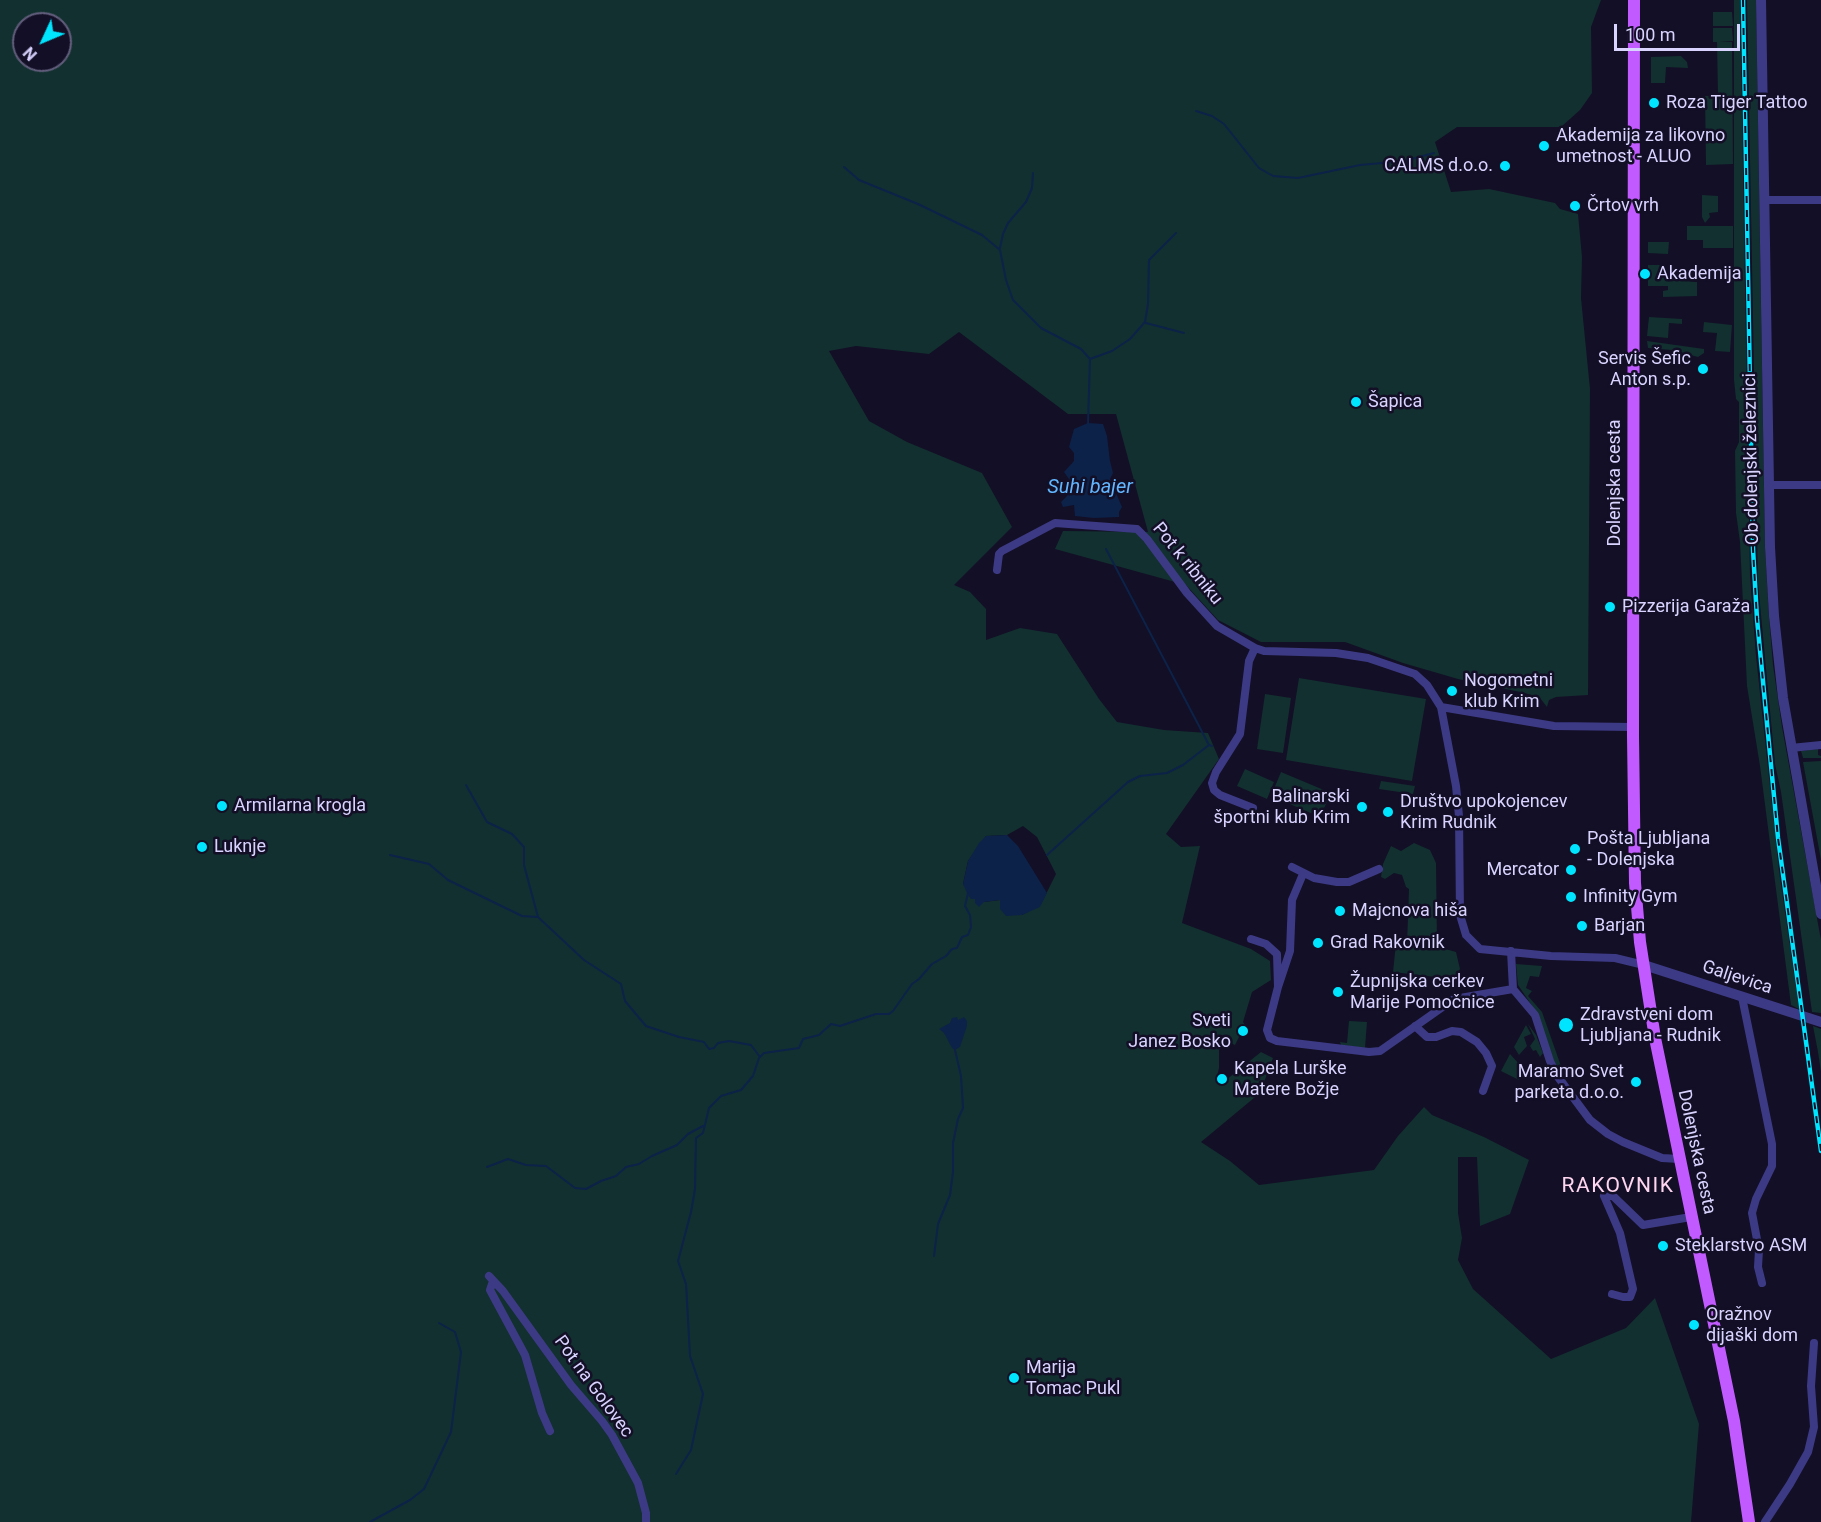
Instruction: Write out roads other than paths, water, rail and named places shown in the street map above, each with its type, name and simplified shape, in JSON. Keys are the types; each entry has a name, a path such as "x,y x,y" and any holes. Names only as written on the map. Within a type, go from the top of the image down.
{"main road":[{"name":"Dolenjska cesta","path":"1634,0 1633,727 1635,884 1655,1038 1734,1421 1749,1522"}],"street":[{"name":"Ob dolenjski železnici","path":"1761,0 1769,485 1774,616 1783,698 1821,914"},
{"path":"1764,200 1821,200"},
{"path":"1769,485 1821,485"},
{"name":"Pot k ribniku","path":"997,570 999,554 1002,550 1055,523 1137,530 1147,539 1187,593 1216,626 1264,651 1336,653 1368,658 1398,667 1415,674 1441,707"},
{"path":"1253,808 1220,795 1214,790 1212,783 1216,772 1240,734 1249,661 1255,648"},
{"path":"1633,727 1554,726 1441,707 1456,786 1459,816 1460,915 1463,928 1471,941 1480,949 1551,956 1615,958 1644,965"},
{"path":"1791,748 1821,745"},
{"path":"1292,867 1303,874 1326,882 1349,882 1379,869"},
{"path":"1303,874 1292,900 1290,951 1267,1030 1268,1036 1273,1040 1336,1049 1380,1051 1454,999 1513,989"},
{"path":"1251,939 1266,944 1277,954 1278,987"},
{"path":"1511,951 1513,989 1535,1015 1558,1077 1590,1120 1623,1142 1662,1158 1679,1160"},
{"name":"Galjevica","path":"1644,965 1821,1022"},
{"path":"1742,997 1772,1144 1772,1166 1752,1212 1762,1283"},
{"path":"1414,1026 1427,1037 1452,1031 1461,1032 1478,1042 1492,1065 1483,1091"},
{"path":"1612,1294 1630,1297 1634,1289 1620,1233 1604,1196 1613,1196 1644,1225 1691,1217"},
{"name":"Pot na Golovec","path":"550,1431 542,1413 525,1355 489,1290 491,1279 612,1435 638,1484 645,1506 646,1522"},
{"path":"1765,1522 1798,1472 1808,1452 1814,1427 1810,1386 1814,1343"}],"water":[{"name":"Suhi bajer","path":"1088,423 1103,424 1107,436 1113,473 1110,479 1122,507 1119,517 1075,516 1074,505 1063,507 1061,502 1067,496 1067,490 1063,485 1069,479 1064,472 1074,461 1074,453 1069,447 1074,429"},
{"path":"1007,835 1018,846 1047,893 1040,907 1022,915 1006,916 1000,909 1000,900 984,902 979,907 975,899 971,899 963,884 968,861 979,843 986,836"},
{"path":"957,1017 958,1020 964,1017 967,1026 960,1047 955,1050 939,1029 950,1023 952,1018"}],"waterway":[{"path":"1196,111 1212,116 1224,124 1259,168 1273,176 1298,178 1360,165 1404,161 1434,153"},
{"path":"844,167 859,180 918,204 982,235 1000,250 1013,300 1041,328 1081,349 1090,359 1088,424"},
{"path":"1000,248 1008,223 1026,202 1032,188 1033,173"},
{"path":"1090,359 1112,351 1130,339 1145,322 1148,304 1149,260 1176,233"},
{"path":"1146,323 1184,333"},
{"path":"1106,549 1209,745"},
{"path":"1047,855 1128,782 1140,776 1167,773 1183,765 1209,745 1212,746"},
{"path":"466,785 487,822 512,834 524,847 524,865 538,917 584,960 621,984 625,1001 646,1026 679,1037 704,1042 709,1049 714,1048 718,1043 729,1041 751,1045 760,1057 764,1053 799,1048 803,1039 819,1035 831,1024 840,1026 876,1014 889,1014 912,984 932,964 946,956 952,949 957,948 962,937 968,935 971,927 970,915 965,906 968,893"},
{"path":"390,855 429,864 448,880 522,916 537,917"},
{"path":"934,1256 938,1224 950,1195 953,1143 963,1108 961,1076 955,1050"},
{"path":"676,1474 691,1450 703,1394 690,1356 686,1284 678,1261 695,1189 696,1138 703,1133 709,1108 721,1096 741,1090 753,1076 759,1058"},
{"path":"487,1167 508,1159 526,1165 546,1166 575,1188 586,1189 616,1176 626,1167 639,1164 677,1145 688,1134 703,1126"},
{"path":"370,1522 410,1500 424,1489 451,1432 461,1352 455,1332 439,1323"}],"railway":[{"path":"1743,0 1753,549 1757,619 1778,838 1821,1151"}],"place":[{"name":"Roza Tiger Tattoo","path":"1654,103"},
{"name":"Akademija za likovno umetnost - ALUO","path":"1544,146"},
{"name":"CALMS d.o.o.","path":"1505,166"},
{"name":"Črtov vrh","path":"1575,206"},
{"name":"Akademija","path":"1645,274"},
{"name":"Servis Šefic Anton s.p.","path":"1703,369"},
{"name":"Šapica","path":"1356,402"},
{"name":"Pizzerija Garaža","path":"1610,607"},
{"name":"Nogometni klub Krim","path":"1452,691"},
{"name":"Armilarna krogla","path":"222,806"},
{"name":"Balinarski športni klub Krim","path":"1362,807"},
{"name":"Društvo upokojencev Krim Rudnik","path":"1388,812"},
{"name":"Luknje","path":"202,847"},
{"name":"Pošta Ljubljana - Dolenjska","path":"1575,849"},
{"name":"Mercator","path":"1571,870"},
{"name":"Infinity Gym","path":"1571,897"},
{"name":"Majcnova hiša","path":"1340,911"},
{"name":"Barjan","path":"1582,926"},
{"name":"Grad Rakovnik","path":"1318,943"},
{"name":"Župnijska cerkev Marije Pomočnice","path":"1338,992"},
{"name":"Zdravstveni dom Ljubljana - Rudnik","path":"1566,1025"},
{"name":"Sveti Janez Bosko","path":"1243,1031"},
{"name":"Kapela Lurške Matere Božje","path":"1222,1079"},
{"name":"Maramo Svet parketa d.o.o.","path":"1636,1082"},
{"name":"Steklarstvo ASM","path":"1663,1246"},
{"name":"Oražnov dijaški dom","path":"1694,1325"},
{"name":"Marija Tomac Pukl","path":"1014,1378"}],"district":[{"name":"RAKOVNIK","path":"1618,1187"}]}
